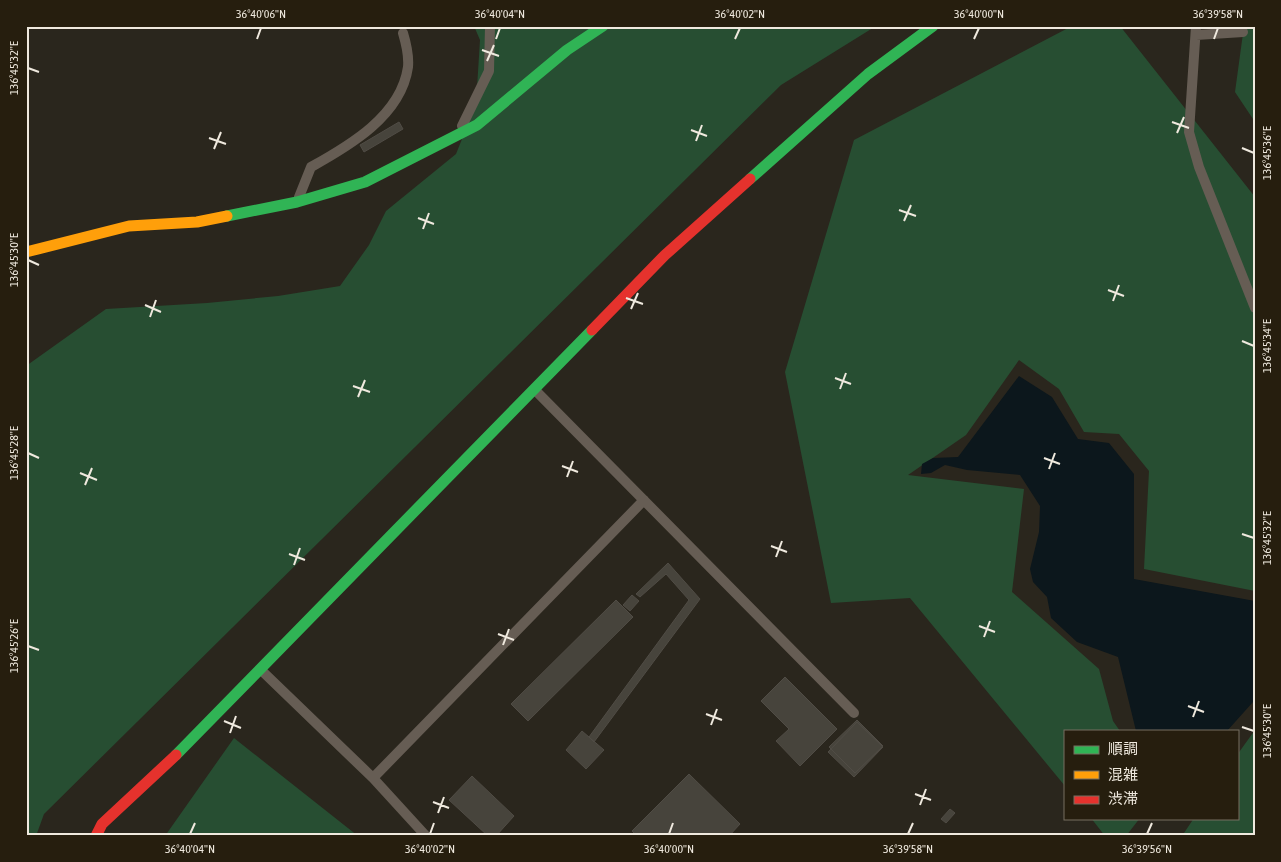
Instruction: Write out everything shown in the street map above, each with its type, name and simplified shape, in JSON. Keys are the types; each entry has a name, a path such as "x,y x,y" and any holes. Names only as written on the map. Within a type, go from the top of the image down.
{"street":[{"path":"26,252 128,226 197,222 297,202 365,182 478,125 567,50 603,26"},
{"path":"96,836 102,824 193,739 665,255 868,74 933,26"}],"lane":[{"path":"457,136 489,71 490,26"},
{"path":"1243,32 1196,31 1189,132 1199,167 1255,308"},
{"path":"297,202 311,167 340,151 378,122 396,97 408,66 403,33"},
{"path":"534,389 854,713"},
{"path":"373,778 644,500"},
{"path":"261,669 373,778 426,836"}],"green space":[{"path":"474,26 876,26 781,85 44,814 36,836 26,836 26,366 106,309 207,303 278,296 340,286 369,245 386,211 456,154 476,104 480,40"},
{"path":"1072,26 1120,26 1255,197 1255,591 1144,569 1149,471 1119,434 1084,432 1059,389 1019,360 966,435 908,475 1024,489 1012,592 1099,669 1113,721 1119,730 1064,730 1064,785 910,598 831,603 785,372 854,140"},
{"path":"1244,26 1255,26 1255,122 1235,92"},
{"path":"1255,730 1255,836 1182,836 1193,820 1238,820 1238,754"},
{"path":"234,738 358,836 165,836"},
{"path":"1093,820 1138,820 1126,836 1105,836"}],"shaded area":[{"path":"1019,376 1052,397 1078,439 1109,443 1134,474 1134,579 1255,601 1253,702 1228,730 1136,730 1118,657 1077,642 1051,618 1047,597 1033,582 1030,569 1039,532 1040,506 1020,475 967,470 945,465 931,473 921,474 922,464 933,458 958,457"}],"building":[{"path":"399,122 403,129 364,152 360,145"},
{"path":"668,563 700,599 594,742 589,737 689,600 666,574 640,597 636,594"},
{"path":"632,595 639,601 630,611 623,605"},
{"path":"616,600 633,617 528,721 511,704"},
{"path":"785,677 837,729 800,766 776,741 789,729 761,701"},
{"path":"857,720 883,746 855,773 829,747"},
{"path":"857,722 883,747 854,777 828,752"},
{"path":"582,731 604,750 586,769 566,750"},
{"path":"689,774 740,824 729,836 637,836 632,831"},
{"path":"472,776 514,816 496,836 488,836 449,800"},
{"path":"950,809 955,813 946,823 941,819"}],"traffic: fast":[{"path":"227,216 297,202 365,182 477,125 567,50 603,26"},
{"path":"750,179 868,74 933,26"},
{"path":"176,755 592,330"}],"traffic: slow":[{"path":"26,252 129,226 197,222 227,216"}],"traffic: jam":[{"path":"592,330 665,255 750,179"},
{"path":"96,836 102,824 176,755"}]}
